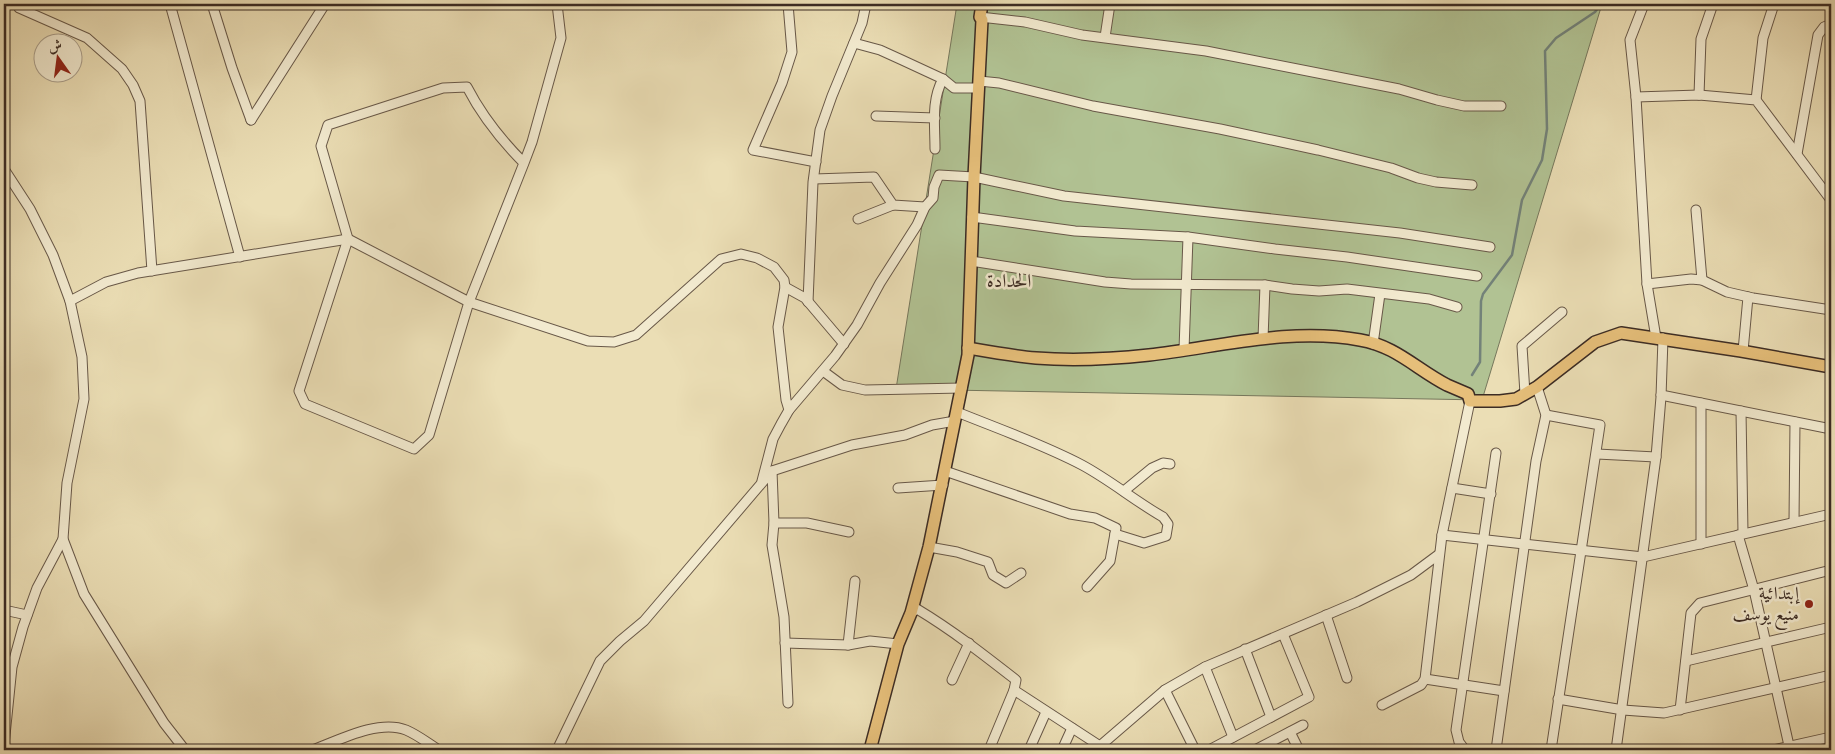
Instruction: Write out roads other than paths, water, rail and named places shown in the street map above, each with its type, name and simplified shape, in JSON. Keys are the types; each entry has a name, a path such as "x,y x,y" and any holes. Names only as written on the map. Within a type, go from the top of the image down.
{"main road":[{"path":"870,750 898,644 911,613 929,547 962,388 968,348 982,4"},
{"path":"968,348 1016,356 1051,359 1108,359 1264,339 1310,336 1349,339 1394,351 1446,385 1468,394 1470,401 1508,401 1516,399 1538,386 1602,338 1615,334 1626,333 1659,338 1831,367"}],"street":[{"path":"20,4 19,8 87,38 122,69 133,85 140,101 152,271"},
{"path":"170,4 240,257"},
{"path":"212,4 251,120 325,4"},
{"path":"524,163 502,141 478,109 467,87 444,88 328,125 321,146 348,239 299,391 305,404 414,449 429,435 469,302 524,163 532,142 561,38 557,4"},
{"path":"788,4 792,52 782,83 753,150 816,162"},
{"path":"808,302 814,179 823,117 862,23 866,4"},
{"path":"1105,38 1110,4"},
{"path":"1616,750 1656,457 1661,395 1659,338 1647,284 1636,97 1630,40 1644,4"},
{"path":"1699,94 1702,38 1713,4"},
{"path":"1774,4 1763,38 1756,100 1831,200"},
{"path":"980,17 1031,23 1082,35 1215,53 1399,89 1464,106 1502,106"},
{"path":"1797,154 1818,35 1824,27 1831,24"},
{"path":"854,43 888,54 943,79 954,88 999,83 1093,106 1220,129 1318,150 1392,168 1418,178 1436,182 1472,185"},
{"path":"935,149 936,90 943,79"},
{"path":"1636,97 1699,94 1756,100"},
{"path":"876,116 935,118"},
{"path":"4,169 30,209 53,255 70,301 82,357 84,399 67,483 64,539 84,594 164,723 185,750"},
{"path":"762,481 773,439 790,410 823,371 857,325 884,276 917,225 925,207 933,198 934,187 939,175 974,176 1064,196 1400,233 1490,247"},
{"path":"814,179 874,177 893,205"},
{"path":"858,219 893,205 925,207"},
{"path":"1696,210 1702,280"},
{"path":"972,217 1076,230 1188,237 1366,259 1477,276"},
{"path":"1184,350 1188,237"},
{"path":"70,301 106,282 152,271 348,239 469,302 588,341 614,342 636,335 721,259 741,254 757,258 774,267 784,280 785,288 778,327 786,400 790,410"},
{"path":"971,261 1105,282 1265,285 1319,291 1347,289 1429,299 1457,307"},
{"path":"1647,284 1691,279 1702,280 1727,292 1748,297 1831,310"},
{"path":"1264,339 1265,285"},
{"path":"785,288 805,298 844,344"},
{"path":"1373,344 1380,294"},
{"path":"1743,351 1748,297"},
{"path":"1525,394 1522,346 1562,312"},
{"path":"823,371 842,384 865,390 962,388"},
{"path":"1496,750 1536,461 1546,415 1538,386"},
{"path":"1661,395 1831,429"},
{"path":"1382,704 1420,685 1425,679 1438,555 1470,401"},
{"path":"1701,403 1701,544"},
{"path":"1741,411 1741,534 1790,748"},
{"path":"1546,415 1600,425 1551,750"},
{"path":"557,750 600,661 644,621 772,471 852,445 905,435 956,417 1057,452 1100,475 1163,517 1168,524 1166,536 1144,543 1115,534"},
{"path":"1794,522 1795,422"},
{"path":"1465,750 1456,730 1496,453"},
{"path":"1596,454 1656,457"},
{"path":"1124,491 1152,468 1163,462 1170,464"},
{"path":"772,471 774,522 772,545 784,617 788,703"},
{"path":"946,471 1070,514 1094,518 1116,528 1110,561 1087,587"},
{"path":"898,488 943,485"},
{"path":"1452,488 1491,494"},
{"path":"1442,534 1642,557 1831,514"},
{"path":"774,522 807,523 849,532"},
{"path":"4,745 12,667 27,615 36,588 64,539"},
{"path":"929,547 958,552 988,562 993,575 1006,583 1021,573"},
{"path":"1014,690 1100,748 1165,690 1205,667 1358,602 1410,575 1438,555"},
{"path":"1680,710 1691,613 1696,606 1700,603 1831,570"},
{"path":"848,645 855,581"},
{"path":"911,613 917,609 940,623 1016,680 1014,690 989,750"},
{"path":"4,610 27,615"},
{"path":"1326,615 1348,678"},
{"path":"1686,660 1831,627"},
{"path":"1208,750 1309,697 1283,634"},
{"path":"784,644 848,645 870,642 898,644"},
{"path":"952,680 969,643"},
{"path":"1244,649 1271,717"},
{"path":"1205,667 1233,737"},
{"path":"1558,699 1622,710 1658,713 1680,710 1831,675"},
{"path":"1425,679 1504,691"},
{"path":"1165,690 1195,750"},
{"path":"1029,750 1046,712"},
{"path":"1255,750 1303,725"},
{"path":"313,750 342,738 378,727 405,730 440,750"},
{"path":"1062,750 1072,728"},
{"path":"1290,732 1299,750"},
{"path":"1773,750 1790,748 1831,737"}],"waterway":[{"path":"1472,375 1480,362 1481,301 1483,294 1512,255 1522,200 1542,160 1547,129 1545,51 1556,38 1595,12 1601,4"}],"place":[{"name":"إبتدائية منيع يوسف","path":"1809,604"}],"district":[{"name":"الحدادة","path":"1009,282"}]}
